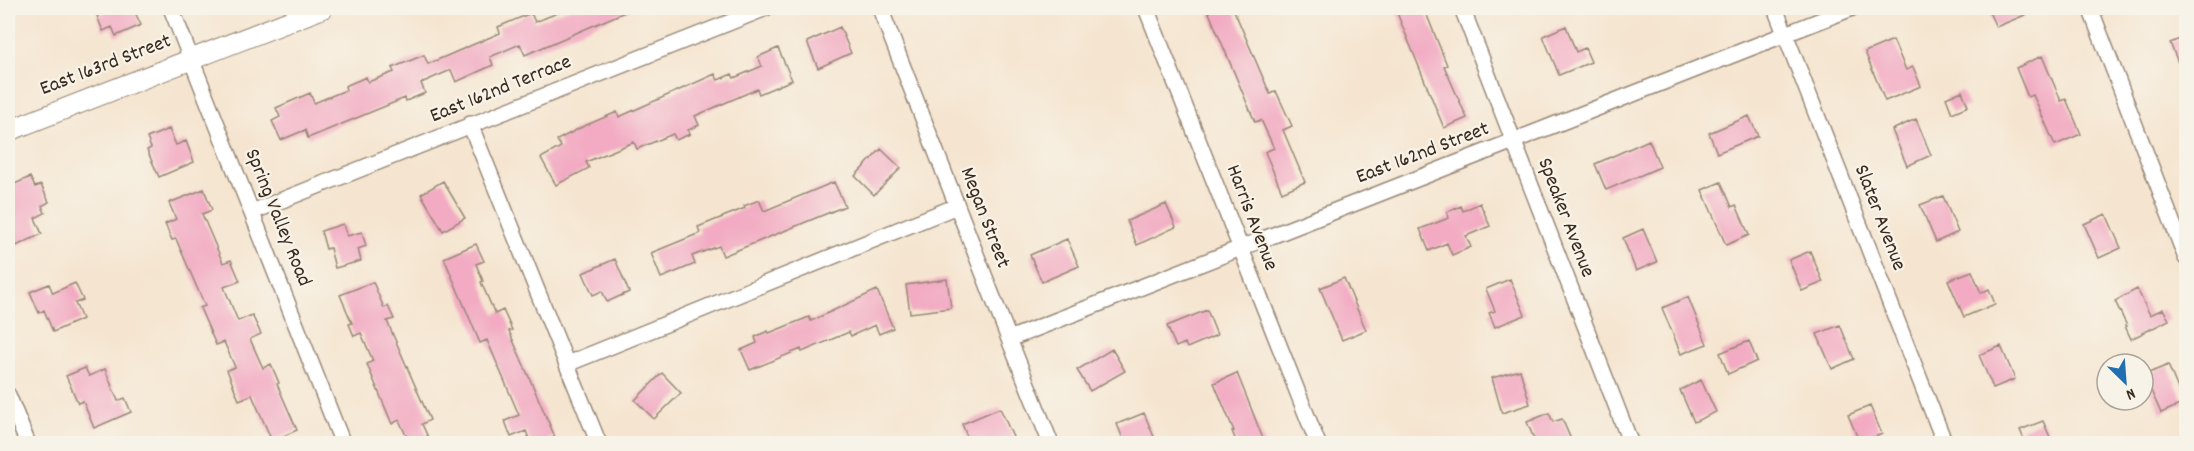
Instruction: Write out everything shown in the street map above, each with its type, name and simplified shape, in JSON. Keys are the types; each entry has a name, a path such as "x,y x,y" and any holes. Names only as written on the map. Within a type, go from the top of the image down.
{"street":[{"name":"Spring Valley Road","path":"171,8 343,444"},
{"name":"East 163rd Street","path":"8,131 323,8"},
{"name":"East 162nd Terrace","path":"252,212 766,8"},
{"name":"Megan Street","path":"880,8 1051,444"},
{"name":"Harris Avenue","path":"1146,8 1318,444"},
{"name":"Speaker Avenue","path":"1462,8 1631,444"},
{"name":"Slater Avenue","path":"1775,8 1945,444"},
{"name":"East 162nd Street","path":"1009,339 1852,8"},
{"path":"2090,8 2187,258"},
{"path":"471,124 599,444"},
{"path":"567,364 957,206"},
{"path":"8,395 28,444"}],"building":[{"path":"104,8 133,8 141,25 116,36 112,27 103,31 97,16 106,12"},
{"path":"570,8 634,8 525,55 520,44 490,57 493,65 456,82 451,70 421,83 425,93 406,101 405,98 308,138 305,130 281,140 272,121 280,117 276,108 310,93 314,103 346,90 345,86 366,77 368,82 394,72 392,68 424,55 428,64 500,33 498,27 531,13 535,22"},
{"path":"1207,8 1233,8 1270,94 1276,91 1292,126 1283,130 1305,182 1282,192 1265,152 1274,148 1261,120 1255,122"},
{"path":"1395,8 1424,8 1447,65 1444,66 1467,118 1444,128"},
{"path":"1987,8 2042,8 1996,27"},
{"path":"1566,26 1576,52 1585,48 1591,62 1559,75 1543,36"},
{"path":"840,27 851,53 818,68 807,42"},
{"path":"2187,36 2187,82 2186,82 2170,43"},
{"path":"1893,40 1906,70 1913,67 1921,86 1885,101 1865,52"},
{"path":"778,48 792,80 759,94 757,89 695,116 699,125 688,130 690,134 676,140 673,134 637,149 634,142 586,162 589,168 556,185 541,158 561,147 557,140 582,127 617,112 619,117 715,74 718,80 732,74 734,78 762,66 758,57"},
{"path":"2042,56 2061,101 2066,99 2081,134 2055,145 2033,95 2028,97 2016,68"},
{"path":"1962,91 1968,106 1952,113 1946,98"},
{"path":"1749,116 1758,136 1717,153 1709,133"},
{"path":"1916,119 1931,155 1907,166 1892,130"},
{"path":"169,129 176,145 186,141 194,162 159,177 147,150 151,148 147,138"},
{"path":"1649,140 1660,167 1606,190 1595,164"},
{"path":"881,149 901,168 874,195 855,176"},
{"path":"30,177 35,187 41,185 49,202 42,206 45,213 35,218 42,234 14,247 8,233 8,187"},
{"path":"443,181 465,218 443,231 421,194"},
{"path":"834,182 845,206 723,256 719,246 692,256 695,264 661,278 651,253 700,233 698,227 759,200 764,211"},
{"path":"1721,182 1732,207 1736,205 1749,235 1726,245 1702,190"},
{"path":"204,189 212,210 202,214 223,263 231,260 240,281 224,287 238,321 252,315 261,334 250,339 263,368 271,364 297,430 272,441 252,395 239,400 227,370 235,367 224,342 216,345 200,308 205,306 176,239 172,240 165,224 176,219 169,203"},
{"path":"1943,196 1958,232 1936,242 1920,205"},
{"path":"1480,203 1490,226 1466,236 1471,247 1452,255 1447,243 1429,251 1420,229 1449,218 1447,212 1461,206 1463,211"},
{"path":"1166,204 1176,227 1137,245 1127,221"},
{"path":"2106,214 2121,248 2099,258 2084,224"},
{"path":"343,224 347,236 362,232 366,246 358,249 361,261 335,268 330,248 326,249 321,231"},
{"path":"1643,229 1657,262 1636,271 1623,238"},
{"path":"1067,239 1079,266 1042,282 1030,255"},
{"path":"476,244 484,261 476,264 483,281 481,282 495,314 503,310 512,330 509,331 555,437 540,444 531,444 526,431 511,437 505,421 519,415 487,340 480,343 444,258"},
{"path":"1810,251 1823,282 1802,291 1789,260"},
{"path":"615,259 629,292 607,302 602,291 593,295 583,273"},
{"path":"1972,271 1981,293 1989,289 1995,304 1964,317 1948,280"},
{"path":"1344,278 1366,330 1342,340 1320,288"},
{"path":"947,279 951,308 910,313 906,285"},
{"path":"1510,279 1525,315 1495,327 1489,313 1495,311 1486,289"},
{"path":"373,282 384,308 388,306 394,319 387,321 430,420 422,424 431,444 410,444 399,420 392,424 367,364 373,361 361,333 354,336 349,324 352,323 340,295"},
{"path":"75,283 83,300 75,303 82,319 53,332 44,310 39,313 30,292 49,284 53,293"},
{"path":"2137,289 2150,315 2163,309 2169,320 2131,339 2115,301"},
{"path":"877,290 893,328 879,334 875,325 851,336 849,332 802,352 801,349 750,370 741,350 757,343 755,337 809,317 811,321"},
{"path":"1688,297 1707,344 1681,354 1662,308"},
{"path":"1207,310 1217,335 1187,348 1185,343 1176,347 1167,326"},
{"path":"1840,325 1854,359 1832,369 1817,334"},
{"path":"1749,341 1757,361 1728,374 1720,353"},
{"path":"2001,346 2015,379 1993,388 1979,355"},
{"path":"1112,349 1125,371 1090,391 1077,370"},
{"path":"2168,365 2184,403 2161,413 2155,400 2155,370"},
{"path":"85,368 89,376 105,369 118,401 125,398 131,412 94,428 83,401 78,403 66,376"},
{"path":"1520,370 1530,404 1502,413 1492,378"},
{"path":"662,373 681,393 654,419 635,400"},
{"path":"1237,373 1265,444 1237,444 1214,383"},
{"path":"1701,380 1716,412 1694,422 1680,390"},
{"path":"1870,406 1882,434 1860,443 1848,415"},
{"path":"1000,408 1016,444 970,444 962,424"},
{"path":"1144,413 1157,444 1125,444 1117,424"},
{"path":"1549,413 1553,422 1562,419 1573,444 1536,444 1527,422"},
{"path":"2043,421 2053,444 2026,444 2020,430"}]}
